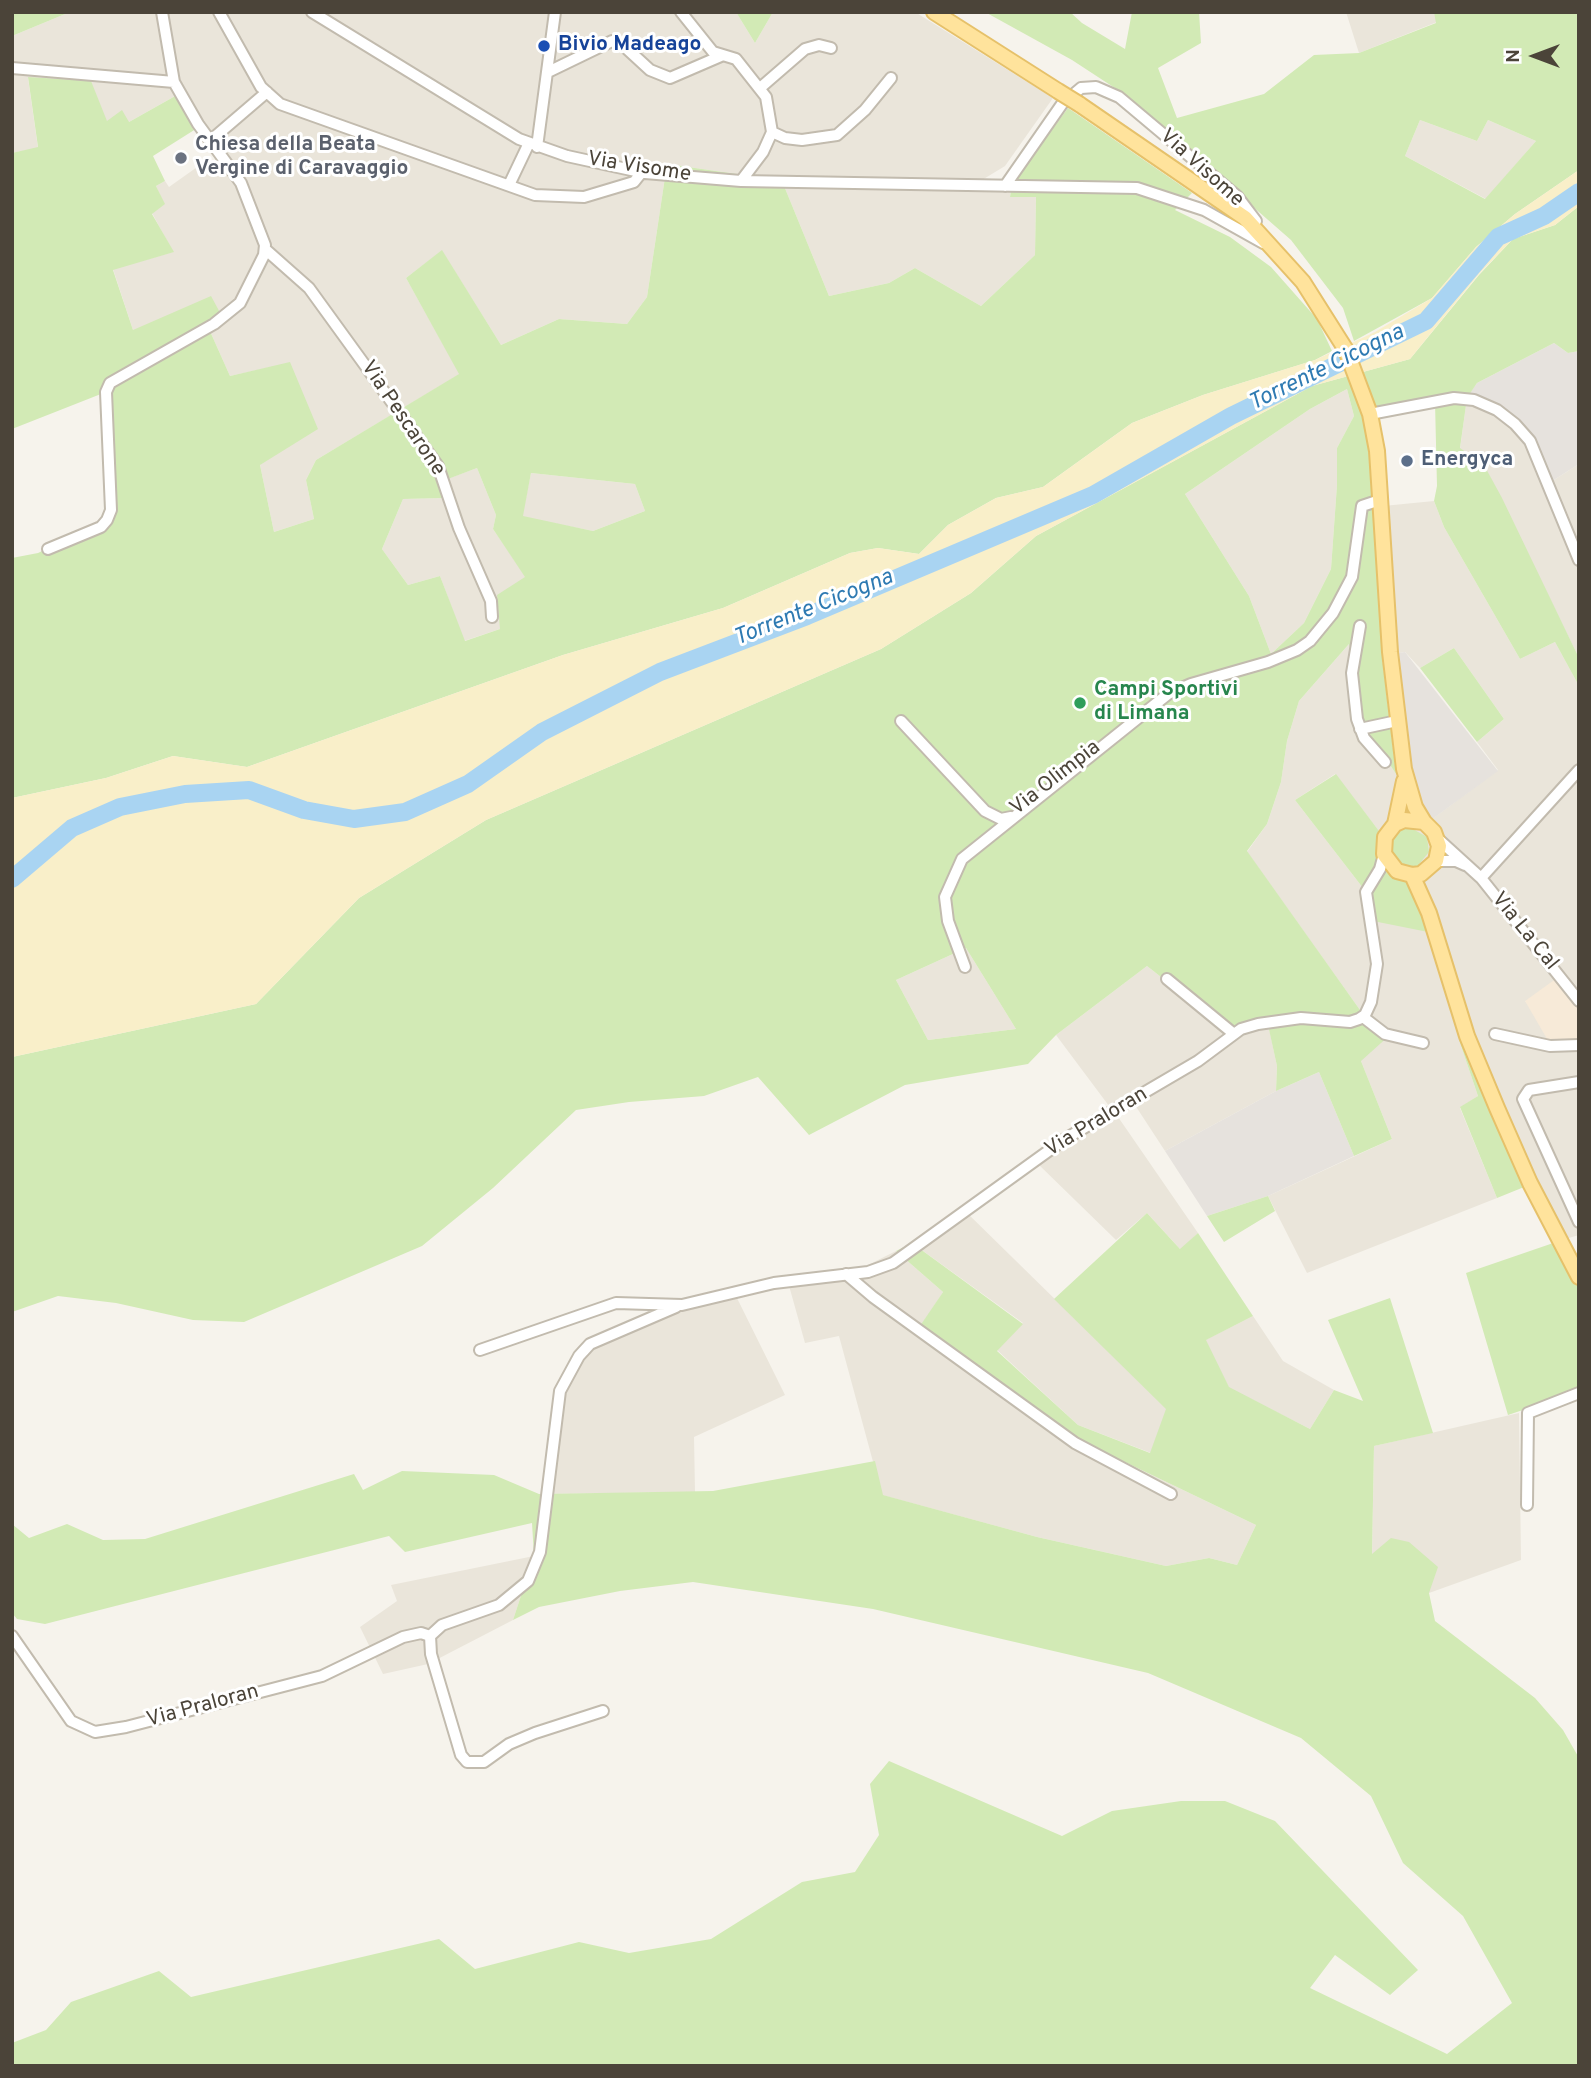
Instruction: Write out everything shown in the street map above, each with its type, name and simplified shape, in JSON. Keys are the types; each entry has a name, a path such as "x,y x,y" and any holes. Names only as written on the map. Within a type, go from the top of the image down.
{"main road":[{"path":"934,12 1079,104 1245,218 1277,252 1334,326 1360,381 1370,414 1380,500 1397,721 1404,769 1423,822 1437,838 1432,865 1429,913"},
{"path":"1404,769 1401,805 1395,824 1385,837 1384,854 1396,872 1412,876 1432,865"},
{"path":"1395,824 1414,820 1423,822"},
{"path":"1412,876 1429,913 1461,1016 1482,1072 1530,1183 1579,1277"}],"street":[{"path":"12,68 173,82 162,12"},
{"path":"219,12 267,92 280,104 535,195 584,197 634,182 642,172"},
{"name":"Via Visome","path":"312,12 533,145 642,172 741,181 1105,186 1158,193 1204,209 1277,252"},
{"path":"509,185 533,145 548,72 555,12"},
{"path":"681,12 713,52 736,59 766,97 772,132 763,152 741,181"},
{"path":"548,72 564,66 579,54 612,41 625,47 650,70 670,78 721,56"},
{"path":"760,88 805,49 819,45 831,48"},
{"path":"772,132 785,138 802,140 837,135 865,110 891,78"},
{"name":"Via Pescarone","path":"173,82 241,183 265,249 309,288 438,466 459,528 491,601 492,617"},
{"name":"Via Visome","path":"1005,186 1062,104 1081,88 1096,87 1119,97 1237,196 1277,252"},
{"path":"213,143 267,92"},
{"path":"48,549 101,527 111,510 106,392 110,383 214,324 240,303 260,267 265,249"},
{"path":"1370,414 1454,398 1474,400 1497,410 1515,424 1530,441 1579,560"},
{"name":"Via Olimpia","path":"901,721 985,811 1001,818 1011,817 1168,694 1191,684 1268,662 1297,650 1310,641 1333,613 1352,577 1362,506 1380,500"},
{"path":"1360,626 1352,673 1360,729 1385,762"},
{"path":"1360,729 1397,721"},
{"path":"1481,878 1579,770"},
{"path":"965,967 948,921 945,897 962,859 1011,817"},
{"name":"Via La Cal","path":"1437,838 1481,878 1579,1001"},
{"path":"1384,854 1380,869 1370,882 1366,902 1374,931 1377,964 1373,996 1363,1017 1385,1034 1423,1043"},
{"path":"1432,865 1456,861 1467,866"},
{"path":"1370,882 1396,872"},
{"path":"1167,979 1234,1034"},
{"name":"Via Praloran","path":"12,1636 71,1721 95,1732 126,1727 321,1676 403,1637 421,1633 430,1636 442,1625 499,1605 528,1581 540,1552 556,1408 568,1371 590,1344 682,1305 774,1283 846,1275 893,1264 1065,1139 1198,1061 1234,1034 1258,1024 1291,1019 1319,1018 1350,1022 1363,1017"},
{"path":"1495,1034 1550,1046 1579,1045"},
{"path":"1579,1082 1529,1090 1523,1099 1579,1222"},
{"path":"846,1275 1075,1443 1171,1494"},
{"name":"Via Praloran","path":"480,1350 616,1303 682,1305"},
{"path":"1527,1505 1528,1413 1579,1393"},
{"path":"430,1636 431,1654 457,1742 467,1762 484,1762 509,1744 534,1733 603,1711"}],"shaded area":[{"path":"70,12 736,12 755,43 773,12 915,12 1053,98 1005,166 982,180 1012,184 1010,197 1036,197 1035,255 981,306 915,268 889,283 829,296 780,176 737,174 667,164 647,297 627,324 559,319 501,345 442,251 406,278 460,374 316,460 306,480 314,519 274,532 260,465 290,363 230,376 209,329 133,330 113,269 173,252 152,213 164,204 156,186 165,181 169,187 200,165 203,169 222,160 177,95 129,122 107,121 28,78 38,148 12,153 12,36"},
{"path":"1346,12 1434,12 1437,22 1359,53"},
{"path":"1420,120 1477,141 1488,120 1536,141 1486,199 1405,156"},
{"path":"1554,343 1568,353 1579,351 1579,464 1546,485 1531,449 1517,429 1494,411 1467,397 1477,383"},
{"path":"1347,389 1354,416 1337,448 1331,569 1304,623 1271,654 1249,596 1185,494 1310,409"},
{"path":"1467,397 1494,411 1517,429 1531,449 1546,485 1579,464 1579,658 1484,465 1460,449"},
{"path":"477,468 496,515 493,529 526,577 500,629 464,641 440,576 408,585 382,549 403,499 444,498 439,482"},
{"path":"531,473 635,484 645,511 593,531 522,517"},
{"path":"1434,501 1444,527 1520,659 1555,642 1579,686 1579,1004 1525,1001 1579,1046 1579,1235 1562,1240 1459,1040 1478,1096 1460,1108 1497,1198 1307,1273 1268,1196 1392,1139 1361,1061 1365,1017 1247,852 1267,824 1281,782 1287,741 1299,701 1350,643 1363,724 1396,774 1408,814 1382,835 1335,774 1295,800 1363,888 1415,850 1412,834 1498,770 1477,742 1504,719 1454,648 1420,668 1405,652 1382,656 1373,507"},
{"path":"1405,652 1498,771 1412,834 1396,774 1382,656"},
{"path":"966,948 1016,1029 928,1040 896,980"},
{"path":"1147,966 1236,1036 1268,1024 1277,1066 1276,1091 1165,1151 1133,1102 1116,1114 1198,1233 1181,1250 1147,1213 1116,1240 1037,1163 1067,1141 1115,1114 1056,1035"},
{"path":"1557,978 1579,1004 1579,1046 1550,1044 1525,1001"},
{"path":"1319,1072 1354,1156 1268,1196 1207,1216 1165,1151 1276,1091"},
{"path":"962,1208 1167,1409 1151,1453 1078,1425 997,1350 1023,1323 912,1243"},
{"path":"896,1251 943,1292 921,1326 1079,1440 1256,1525 1237,1565 1209,1558 1166,1566 1037,1537 882,1495 839,1336 805,1343 788,1282 858,1270"},
{"path":"734,1292 785,1395 694,1437 695,1492 545,1494 551,1410 581,1348 683,1301"},
{"path":"1253,1316 1283,1361 1334,1390 1310,1429 1229,1388 1205,1340"},
{"path":"1519,1413 1521,1560 1429,1593 1372,1556 1374,1446"},
{"path":"534,1556 513,1620 428,1664 383,1674 360,1627 397,1601 391,1585"}],"green space":[{"path":"12,12 70,12 12,36"},
{"path":"736,12 773,12 755,43"},
{"path":"985,12 1070,12 1082,23 1125,49 1132,12 1199,12 1201,43 1158,68 1177,118 1264,94 1314,55 1359,53 1436,23 1434,12 1579,12 1579,170 1515,214 1476,247 1432,298 1354,341 1343,308 1291,240 1124,94 1072,60","holes":["1420,120 1477,141 1488,120 1536,141 1485,199 1405,156"]},
{"path":"28,77 91,81 107,121 122,110 129,122 177,95 199,127 153,156 165,181 156,186 165,204 152,214 174,252 113,270 133,330 211,296 224,320 209,329 230,376 290,362 318,429 260,465 274,532 314,519 306,480 316,460 459,374 406,278 442,250 501,345 559,319 627,324 647,297 667,164 737,174 780,176 829,296 889,283 915,268 981,306 1035,255 1036,197 1010,197 1012,184 1068,108 1192,193 1175,210 1230,237 1271,267 1317,319 1332,351 1315,360 1203,395 1132,423 1043,487 996,498 948,525 919,554 878,548 850,553 723,608 563,655 247,767 173,756 106,778 12,798 12,558 38,553 107,520 106,392 12,429 12,153 38,147","holes":["477,468 496,515 493,529 525,577 497,595 500,629 465,641 440,576 408,585 382,549 403,499 444,498 440,482","531,473 635,484 645,511 593,531 523,516"]},
{"path":"1579,206 1579,351 1568,353 1554,343 1477,383 1467,398 1460,448 1484,465 1502,498 1579,658 1579,686 1555,642 1520,659 1444,527 1434,501 1437,486 1435,402 1362,414 1370,456 1382,656 1396,774 1363,724 1349,644 1299,701 1287,741 1281,782 1267,824 1247,851 1365,1017 1391,1034 1361,1061 1392,1139 1354,1156 1319,1072 1276,1091 1277,1066 1268,1025 1236,1036 1147,966 1056,1035 1028,1064 905,1085 809,1135 758,1077 704,1096 629,1102 576,1110 493,1188 422,1246 244,1322 193,1320 116,1303 58,1296 12,1312 12,1057 256,1004 359,898 486,820 881,649 971,593 1036,536 1312,386 1410,359 1479,275 1513,239 1555,225","holes":["1347,389 1354,416 1337,448 1331,569 1304,623 1271,654 1249,596 1185,494 1310,409","966,948 1016,1029 928,1040 896,980"]},
{"path":"1454,648 1504,719 1477,742 1420,668"},
{"path":"1336,774 1382,835 1408,814 1411,828 1427,837 1429,852 1419,864 1438,934 1373,921 1363,888 1295,800"},
{"path":"1459,1040 1467,1040 1534,1183 1497,1198 1460,1107 1478,1096"},
{"path":"1268,1196 1275,1211 1224,1242 1207,1216"},
{"path":"1147,1213 1180,1249 1198,1233 1253,1316 1206,1340 1229,1387 1310,1429 1334,1390 1363,1401 1328,1320 1390,1298 1433,1433 1374,1446 1372,1554 1391,1538 1409,1542 1438,1567 1429,1593 1435,1621 1535,1698 1563,1730 1579,1758 1579,2066 12,2066 12,2043 46,2030 71,2002 159,1971 191,1997 439,1939 475,1969 579,1942 629,1953 711,1939 802,1882 855,1872 879,1835 870,1784 889,1761 1062,1836 1112,1811 1181,1801 1225,1801 1275,1821 1418,1970 1390,1995 1335,1955 1310,1988 1447,2054 1512,2003 1463,1916 1403,1863 1371,1796 1301,1738 1148,1673 873,1609 693,1582 620,1591 539,1607 513,1620 534,1556 532,1523 405,1552 389,1536 45,1624 17,1619 12,1613 12,1524 29,1538 67,1524 103,1540 145,1539 354,1474 363,1490 402,1471 494,1475 539,1494 713,1491 875,1461 883,1495 1037,1537 1166,1566 1209,1558 1237,1565 1256,1525 1079,1440 920,1326 943,1292 896,1251 912,1243 1023,1324 997,1351 1078,1425 1150,1453 1166,1409 1054,1299"},
{"path":"1562,1240 1579,1270 1579,1391 1508,1415 1466,1273"}],"sand":[{"path":"1579,170 1579,206 1555,225 1513,239 1479,274 1410,359 1312,386 1036,536 971,593 881,649 486,820 359,898 256,1004 12,1057 12,798 106,778 173,756 247,767 563,655 723,608 850,553 878,548 919,554 948,525 996,498 1043,487 1132,423 1203,395 1315,360 1375,332 1432,298 1476,247 1515,214"}],"waterway":[{"name":"Torrente Cicogna","path":"12,879 72,828 120,807 185,794 249,790 304,810 354,819 405,812 468,784 542,732 660,672 807,616 1093,495 1231,416 1426,321 1498,237 1544,216 1579,192"}],"place":[{"name":"Bivio Madeago","path":"544,46"},
{"name":"Chiesa della Beata Vergine di Caravaggio","path":"181,158"},
{"name":"Energyca","path":"1407,461"},
{"name":"Campi Sportivi di Limana","path":"1080,703"}]}
